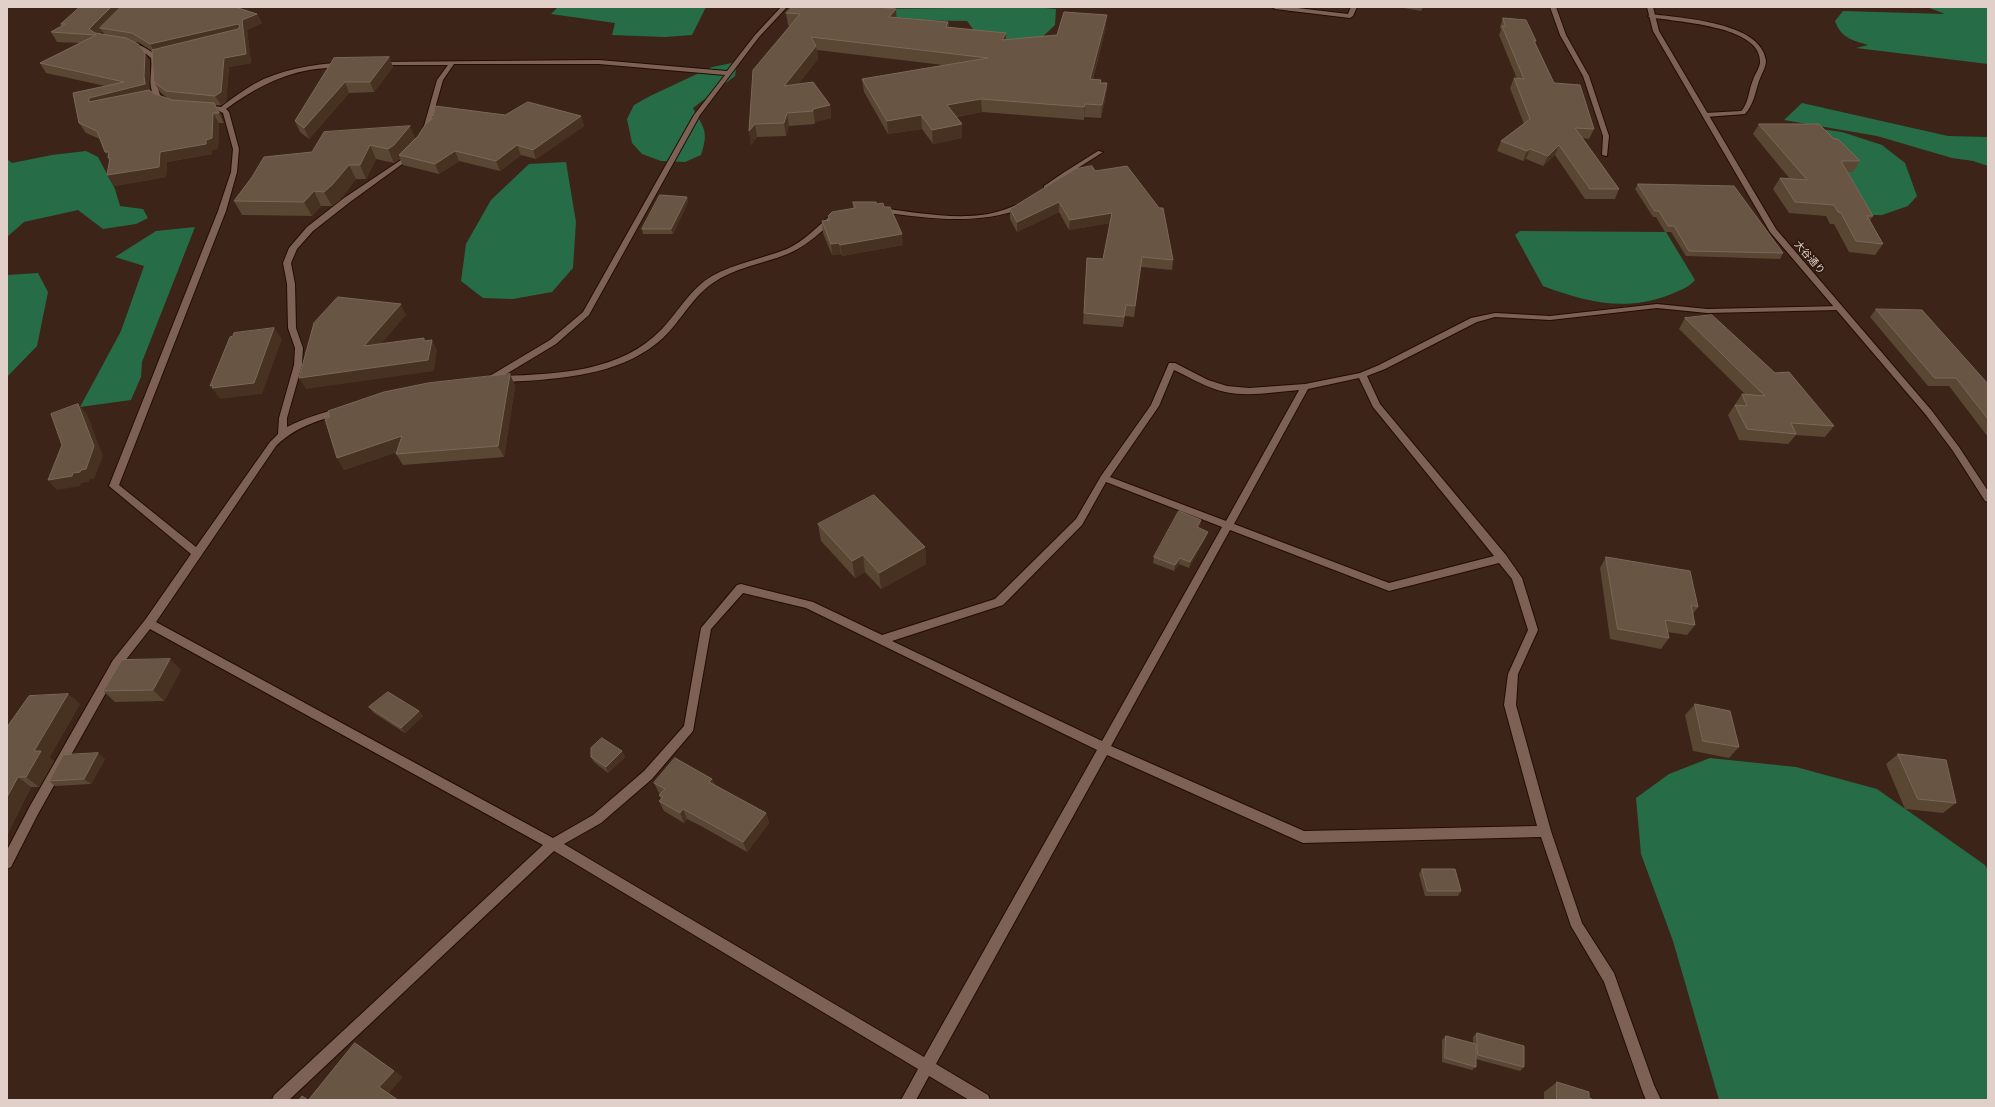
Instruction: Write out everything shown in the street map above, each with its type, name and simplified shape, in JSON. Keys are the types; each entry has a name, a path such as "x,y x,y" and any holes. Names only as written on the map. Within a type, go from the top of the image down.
{"street":[{"path":"784,7 757,36 698,115 586,314 569,332 544,350 486,380 534,378 575,372 614,363 635,356 659,337 698,291 715,279 800,244 834,217 840,215"},
{"path":"1275,7 1350,16 1354,7"},
{"path":"1553,7 1563,35 1586,76 1606,136 1605,155"},
{"name":"大谷通り","path":"1650,7 1650,16 1656,30 1773,230 1929,413 1956,449 1988,498"},
{"path":"1650,16 1723,28 1751,41 1759,48 1763,62 1752,91 1749,107 1743,113 1705,115"},
{"path":"120,42 146,51 154,57 161,56"},
{"path":"154,57 153,81 157,96 165,102 172,104"},
{"path":"371,64 599,62 728,73"},
{"path":"282,434 283,418 298,365 299,348 292,328 291,284 288,263 293,248 310,229 347,200 403,161 420,141 428,128 440,80 452,63"},
{"path":"192,107 222,109 256,86 295,70 349,64"},
{"path":"149,98 157,96"},
{"path":"196,553 114,486 222,211 234,172 236,149 226,112 222,109"},
{"path":"1041,193 1064,174 1100,152"},
{"path":"870,208 946,216 982,218 1010,212 1029,202"},
{"path":"881,640 999,602 1079,522 1104,478 1155,406 1172,365 1205,382 1226,389 1249,391 1305,387 1362,375 1382,367 1474,320 1495,315 1550,318 1657,306 1707,311 1838,308"},
{"path":"1362,375 1376,405 1517,578 1533,630 1513,674 1510,705 1546,831 1577,926 1609,978 1648,1088 1654,1100"},
{"path":"908,1100 1305,387"},
{"path":"7,864 34,810 117,663 148,623 196,553 282,434 304,422 347,410"},
{"path":"1104,478 1228,524 1389,587 1502,558"},
{"path":"279,1100 553,844 603,814 648,775 689,728 706,628 741,588 809,605 1104,748 1303,837 1546,831"},
{"path":"148,623 553,844 983,1100"}],"green space":[{"path":"558,7 706,7 692,35 665,37 612,35 615,23 551,14"},
{"path":"830,7 867,9 1033,7 1056,9 1055,25 1033,46 978,36 967,21 889,20"},
{"path":"1927,7 1988,7 1988,64 1856,48 1868,45 1848,38 1840,31 1835,21 1843,11 1945,14"},
{"path":"737,62 735,76 693,108 705,135 701,155 685,162 661,161 642,154 632,143 627,119 634,105 712,67"},
{"path":"1802,103 1948,136 1988,137 1988,166 1973,161 1952,158 1877,136 1784,120"},
{"path":"1813,128 1842,132 1882,145 1905,163 1917,196 1908,206 1882,215 1847,215"},
{"path":"86,151 98,157 115,189 120,206 143,209 148,218 136,224 103,229 78,210 24,222 7,237 7,159 12,163 52,155"},
{"path":"566,162 576,222 573,268 552,292 513,299 483,298 461,281 466,244 491,200 529,164"},
{"path":"195,227 142,362 141,377 131,400 80,407 121,331 144,266 115,257 156,231"},
{"path":"1520,231 1666,232 1695,280 1680,291 1652,300 1636,303 1605,303 1574,297 1543,286 1515,235"},
{"path":"38,273 48,292 37,346 7,377 7,275"},
{"path":"1710,758 1796,767 1877,789 1985,865 1988,870 1988,1100 1719,1100 1673,941 1641,854 1636,798 1669,774"}],"building":[{"path":"80,7 111,7 89,29 95,33 126,38 138,44 145,53 145,84 89,98 89,102 149,90 155,94 172,100 214,103 219,113 213,113 212,138 206,140 206,144 160,152 159,167 107,175 110,158 108,158 109,152 105,152 97,131 79,123 73,93 124,82 40,63 96,35 51,32 65,24 61,24"},
{"path":"121,7 235,7 257,14 242,20 246,54 224,58 221,92 215,96 166,91 154,82 152,50 238,29 240,26 238,24 150,44 132,33 100,28"},
{"path":"792,7 878,7 896,9 889,17 948,22 946,27 1006,33 1002,40 1057,35 1064,12 1107,15 1090,79 1101,80 1100,83 1107,83 1102,105 1085,104 1084,107 981,99 947,105 962,124 932,130 921,115 887,121 862,79 988,58 811,37 816,46 784,86 813,82 830,105 813,109 813,111 787,113 784,123 755,124 749,131 753,70 800,14 786,13"},
{"path":"1503,18 1526,20 1536,41 1534,41 1554,83 1580,85 1594,129 1575,128 1619,189 1590,189 1559,145 1548,156 1530,149 1527,151 1501,141 1530,119 1514,78 1524,79 1502,26 1505,26"},
{"path":"389,57 370,82 345,82 304,128 295,121 334,58"},
{"path":"528,102 581,116 533,150 517,145 496,161 455,151 435,164 399,155 433,118 435,106 505,115"},
{"path":"1759,124 1819,124 1834,139 1838,139 1860,161 1841,161 1873,216 1867,216 1883,244 1856,241 1841,213 1838,212 1834,205 1795,202 1780,178 1807,180"},
{"path":"410,126 394,145 388,149 370,145 360,165 349,165 324,192 314,191 304,202 234,201 252,177 264,157 312,152 324,132"},
{"path":"1092,166 1095,171 1127,166 1159,208 1163,208 1173,260 1142,257 1135,306 1126,305 1124,317 1084,313 1087,258 1103,259 1112,213 1070,220 1059,202 1017,222 1010,209 1075,169"},
{"path":"1638,184 1734,186 1783,253 1689,251 1674,226 1668,226 1659,211 1655,211"},
{"path":"660,195 687,197 671,229 642,229"},
{"path":"853,202 876,202 877,204 883,203 884,207 890,207 902,234 840,245 839,243 831,244 822,221 830,220 828,216 832,212 855,208"},
{"path":"338,297 401,304 364,346 424,338 424,341 432,340 428,360 299,378 314,323"},
{"path":"1876,309 1922,310 1988,384 1988,419 1956,378 1935,378"},
{"path":"1712,315 1775,373 1789,372 1834,426 1791,423 1796,434 1747,429 1735,405 1747,406 1742,394 1765,396 1685,318"},
{"path":"274,328 254,383 212,388 213,385 210,386 230,337 233,336 234,333"},
{"path":"510,374 498,446 396,454 402,436 337,458 325,419 330,417 328,411 384,392 428,383"},
{"path":"78,404 94,446 86,469 73,473 72,476 48,480 62,445 51,414"},
{"path":"874,495 925,547 879,573 863,555 852,561 818,524"},
{"path":"1179,511 1201,520 1197,527 1208,532 1190,562 1180,558 1175,565 1154,557"},
{"path":"1606,557 1690,571 1698,607 1691,605 1695,625 1665,620 1669,638 1618,629"},
{"path":"170,659 153,690 103,691 122,660"},
{"path":"388,692 419,711 401,728 369,707"},
{"path":"68,694 34,751 41,751 26,777 18,777 7,797 7,727 29,696"},
{"path":"1695,704 1730,711 1739,747 1703,741"},
{"path":"602,738 622,751 606,767 591,757 591,748"},
{"path":"98,753 84,779 49,781 63,755"},
{"path":"1898,754 1946,760 1956,803 1918,799"},
{"path":"675,758 712,779 709,782 766,813 743,842 683,809 680,813 659,801 663,797 659,795 665,789 654,783"},
{"path":"1422,869 1455,869 1461,891 1428,891"},
{"path":"1477,1033 1524,1046 1524,1067 1478,1055"},
{"path":"1446,1036 1476,1044 1476,1067 1445,1058"},
{"path":"355,1043 394,1071 379,1087 398,1100 308,1100"},
{"path":"1557,1082 1589,1092 1589,1098 1594,1100 1557,1100"},
{"path":"302,1096 308,1100 299,1100"}]}
